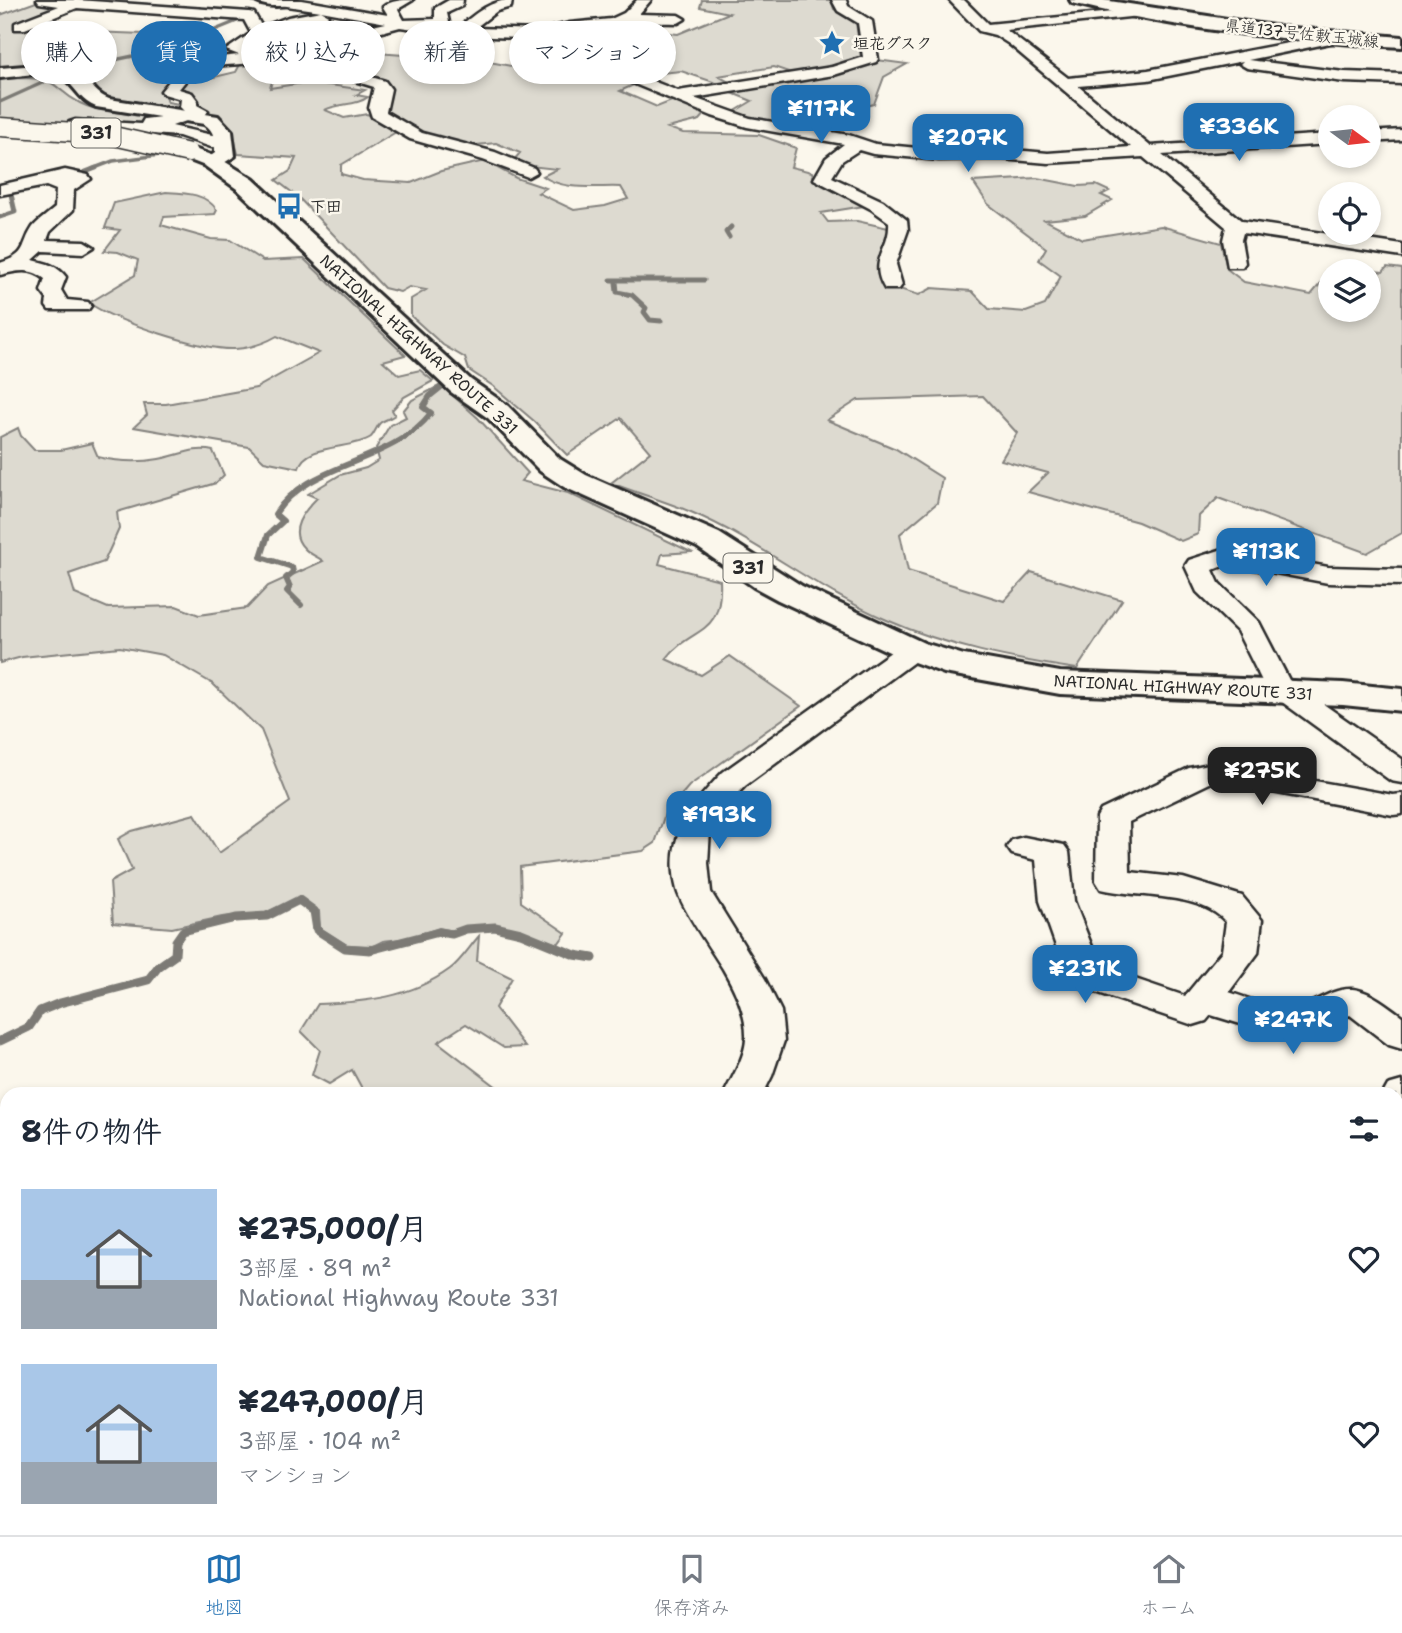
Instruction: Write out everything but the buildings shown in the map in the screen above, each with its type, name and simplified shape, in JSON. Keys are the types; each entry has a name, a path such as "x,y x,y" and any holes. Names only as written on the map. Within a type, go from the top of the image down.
{"main road":[{"path":"262,0 290,0"},
{"name":"県道137号佐敷玉城線","path":"1078,0 1139,12 1335,38 1402,42"},
{"path":"0,73 59,72 72,76 82,92 102,103 191,115 219,124 223,131 208,153"},
{"name":"NATIONAL HIGHWAY ROUTE 331","path":"0,129 105,134 208,153 245,184 461,386 498,412 550,465 604,494 678,524 708,540 766,580 790,593 912,650 957,664 1060,683 1343,694 1402,700"}],"street":[{"path":"44,0 167,11 212,7 249,16 305,9 332,9"},
{"path":"167,11 178,0"},
{"path":"291,21 357,0"},
{"path":"399,23 390,7 406,0"},
{"path":"442,21 440,11 457,3 456,0"},
{"path":"477,21 492,8 506,4 505,0"},
{"path":"628,18 636,13 644,0"},
{"path":"674,96 834,71 870,59 865,21 843,8 839,0"},
{"path":"956,0 974,15 984,28 1000,32 1014,41 1236,226 1402,251"},
{"path":"280,1 370,14 399,23"},
{"path":"6,17 60,2"},
{"path":"20,26 80,3"},
{"path":"984,28 1139,12"},
{"path":"249,16 251,21"},
{"path":"612,21 628,18 678,19"},
{"path":"385,28 399,23"},
{"path":"1063,83 1148,75 1335,38"},
{"path":"147,128 150,122 171,121 178,116 200,111 188,107 190,101 187,96 169,91 179,79 170,74 183,68 241,61"},
{"path":"1219,61 1344,77 1402,79"},
{"path":"380,84 383,89 377,108 379,114 402,130 489,156 527,172"},
{"path":"646,84 747,122 849,140 873,149 939,155 1001,154 1048,158 1318,140"},
{"path":"0,129 40,124 147,128 192,133 208,142 208,153"},
{"path":"0,129 94,138 156,150"},
{"path":"1381,136 1402,135"},
{"path":"858,144 842,151 825,170 824,179 877,205 898,220 899,230 886,264 892,285"},
{"path":"0,190 56,184 64,210 41,230 36,245 6,269 5,281 0,288"},
{"path":"1235,263 1231,240 1236,226"},
{"path":"36,245 84,247"},
{"path":"6,269 46,269 56,276 51,291 57,298 57,306 81,306"},
{"path":"1402,577 1328,575 1226,555 1198,566 1207,586 1249,628 1277,685 1402,774"},
{"path":"747,1087 765,1041 762,1011 747,979 694,892 691,863 694,830 713,801 734,779 912,650"},
{"path":"1024,847 1052,852 1057,901 1081,960 1082,974 1193,1012 1240,953 1244,920 1230,904 1183,889 1113,881 1113,817 1200,775 1214,772 1393,805 1402,804"},
{"path":"1206,997 1229,1008 1293,1027 1347,1001 1359,1002 1402,1036"}],"shaded area":[{"path":"702,0 831,0 834,9 856,22 861,59 794,74 774,67 718,76 731,83 722,85 676,72 676,34 729,13 700,7"},
{"path":"36,2 67,5 14,26 21,26 21,72 0,72 0,15"},
{"path":"117,33 131,34 131,84 171,84 172,94 165,96 168,102 179,104 190,113 136,107 102,97 87,84 117,84"},
{"path":"227,51 241,55 241,59 227,62"},
{"path":"385,54 399,55 399,84 495,84 495,63 509,66 509,84 636,84 620,91 657,107 674,100 707,112 700,120 668,128 683,133 759,135 796,148 791,167 812,172 814,180 870,205 821,213 828,222 857,221 893,229 886,285 919,295 932,288 972,291 989,309 1026,312 1045,305 1061,276 1039,260 1046,248 988,204 973,182 1037,178 1078,186 1096,185 1109,191 1101,195 1112,200 1085,216 1045,220 1082,239 1161,226 1221,243 1227,269 1244,282 1311,295 1318,287 1318,322 1381,322 1381,272 1387,267 1402,269 1402,533 1367,553 1218,498 1199,516 1198,534 1181,541 1138,522 1028,492 1048,473 1001,460 1017,433 983,396 858,400 827,420 896,449 942,478 937,503 900,534 908,571 1004,601 1031,572 1122,600 1077,669 981,651 933,638 887,620 837,595 716,524 681,508 611,483 650,452 621,418 567,455 534,421 493,386 469,370 465,358 443,345 411,316 411,299 426,290 409,287 400,292 384,288 298,197 276,180 290,171 296,158 238,154 228,126 200,115 196,107 177,90 181,84 227,84 227,74 236,72 241,63 241,84 271,84 270,88 323,84 365,90 356,95 368,97 364,100 325,110 344,118 367,114 396,132 341,165 341,174 363,180 411,183 441,171 485,161 516,178 546,188 538,193 574,210 605,206 628,199 621,187 580,187 551,181 543,176 557,169 521,165 513,161 520,153 496,143 466,146 420,135 386,113 391,95 389,84 385,82"},
{"path":"877,60 907,64 884,77 874,104 786,126 732,113 752,101 727,91"},
{"path":"21,78 21,84 53,84 71,98 89,107 167,117 143,121 139,126 0,121 0,79"},
{"path":"166,192 201,197 217,210 215,214 164,217 161,225 211,239 230,240 263,261 304,259 405,355 383,361 399,375 420,370 433,381 404,397 392,410 395,415 380,423 371,437 310,454 299,468 264,461 249,447 134,427 147,415 144,404 166,404 256,388 319,353 277,336 257,345 235,349 203,345 138,326 89,303 135,275 138,260 118,252 104,251 120,230 105,228 114,203"},
{"path":"441,385 478,418 528,473 521,481 568,493 691,552 662,554 659,564 720,580 720,599 711,622 676,648 666,659 701,675 730,656 801,706 689,786 665,814 655,843 643,851 520,867 521,902 566,933 558,944 496,925 467,926 454,931 439,928 409,938 383,941 373,946 347,945 320,928 319,911 299,898 265,913 222,917 172,928 113,923 110,882 132,870 118,839 132,831 195,814 219,853 290,802 261,730 213,684 163,655 120,647 22,657 0,663 0,437 18,428 21,436 34,450 61,450 92,443 98,457 121,461 166,458 199,450 213,451 224,475 216,483 117,512 119,529 104,562 69,574 75,594 108,608 176,606 199,615 247,608 268,586 323,561 306,550 297,535 299,522 317,498 308,494 340,475 366,468 379,460 376,448 390,425 406,417 403,411 412,400"},
{"path":"479,936 477,961 512,978 495,1008 525,1047 504,1048 466,1024 438,1042 497,1087 361,1087 352,1070 329,1084 312,1075 320,1050 301,1031 318,1004 370,1000 403,992 435,979 462,958"}],"waterway":[{"path":"117,59 171,48 242,19"},
{"path":"0,102 40,84"},
{"path":"92,169 113,161 160,155"},
{"path":"78,175 96,168"},
{"path":"0,217 15,212 10,190"},
{"path":"729,237 726,232 731,227"},
{"path":"611,280 704,280"},
{"path":"616,282 617,292 632,295 646,308 644,312 650,320 661,321"},
{"path":"301,605 287,591 290,587 286,578 293,572 292,567 261,557 268,535 283,521 275,514 290,497 308,483 373,454 414,430 431,413 423,407 430,396 440,388"},
{"path":"0,1041 29,1027 40,1011 60,1003 148,980 158,967 175,955 176,941 183,931 236,918 267,916 299,900 314,911 317,930 345,948 370,950 439,932 452,934 466,929 495,927 521,933 575,955 593,958"}],"place":[{"name":"垣花グスク","path":"832,43"},
{"name":"下田","path":"289,206"}]}
